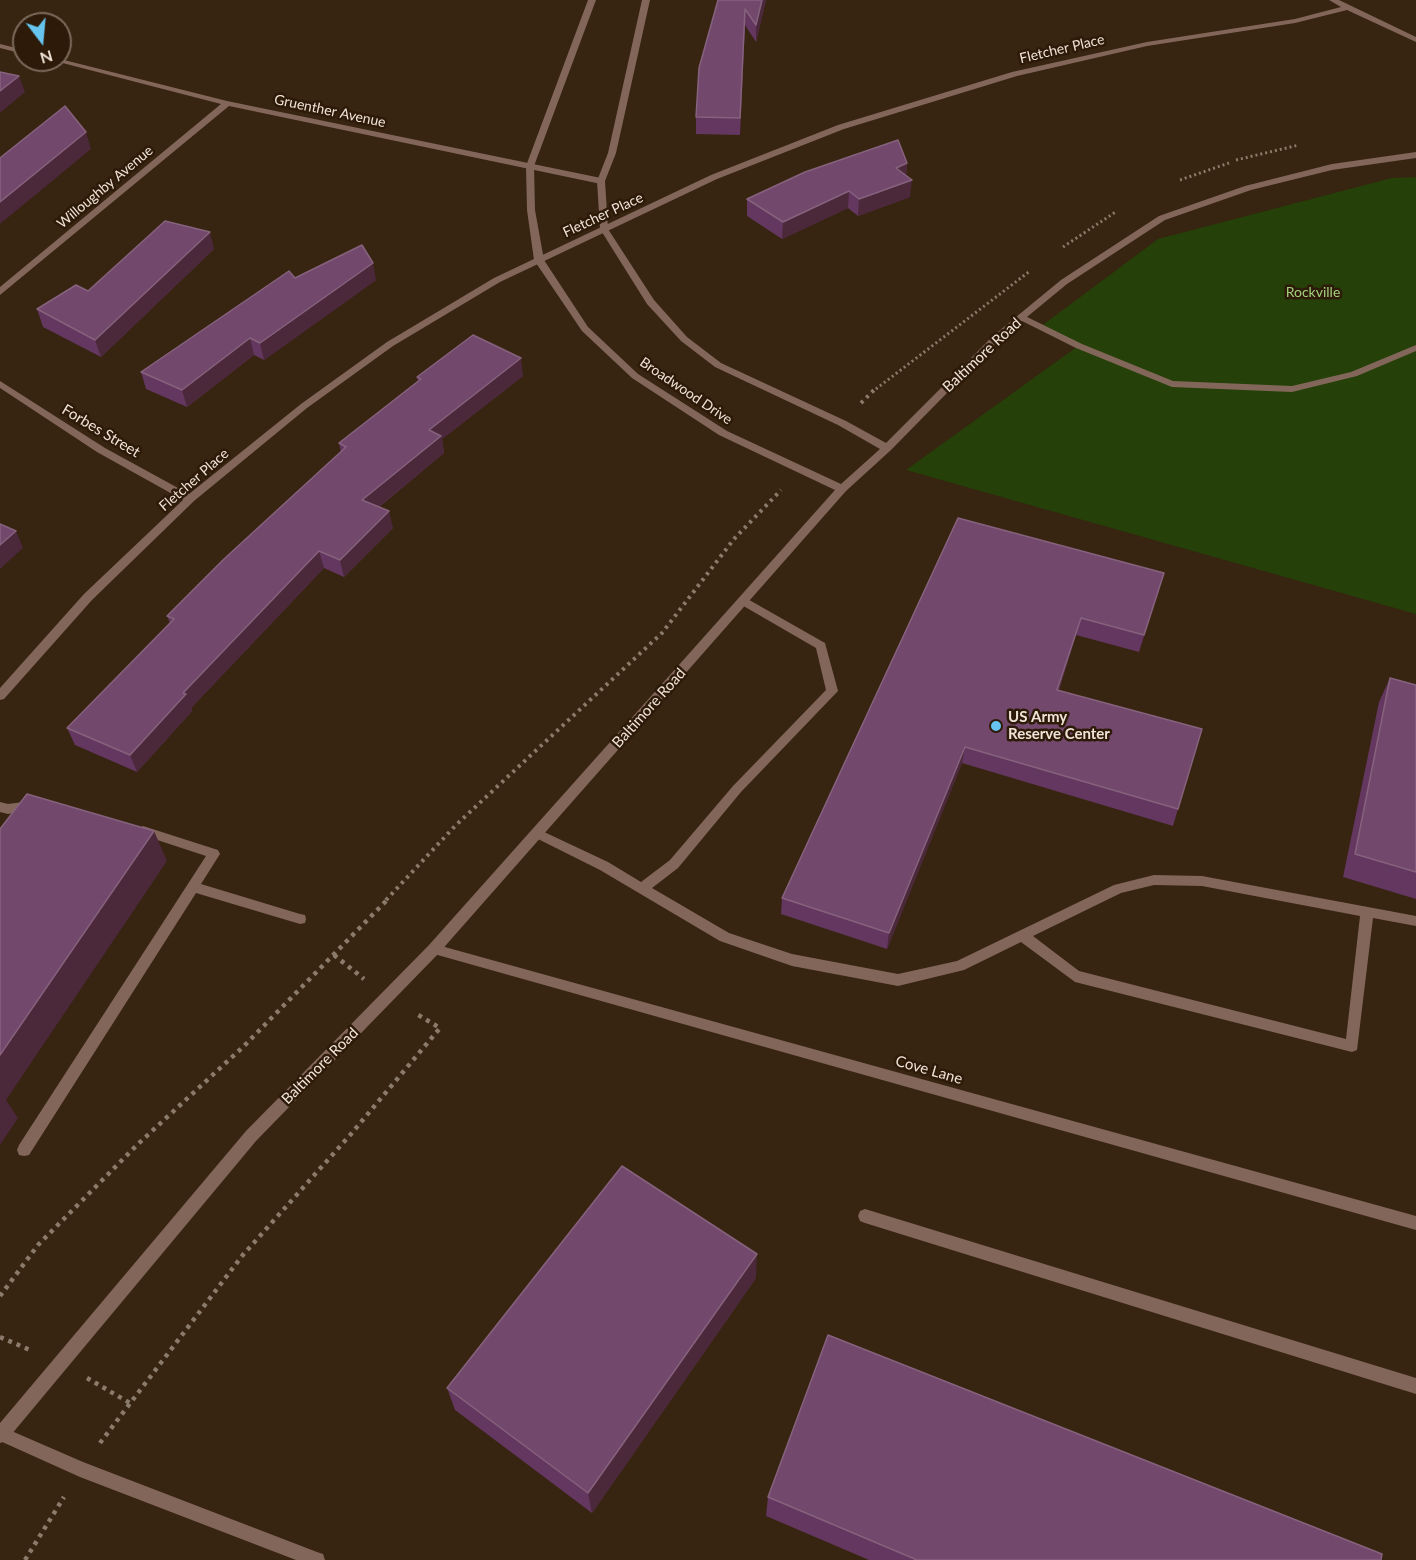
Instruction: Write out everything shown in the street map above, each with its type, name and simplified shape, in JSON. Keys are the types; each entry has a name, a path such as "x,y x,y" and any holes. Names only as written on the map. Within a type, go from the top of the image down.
{"street":[{"name":"Broadwood Drive","path":"592,0 530,166 531,210 539,260 585,329 635,376 723,433 842,489"},
{"path":"646,0 612,153 601,181 604,229 650,302 684,339 718,365 842,423 887,448"},
{"path":"1333,0 1416,40"},
{"name":"Fletcher Place","path":"0,696 88,597 190,499 304,406 390,344 497,280 714,177 841,126 1015,74 1147,44 1295,21 1348,7"},
{"name":"Gruenther Avenue","path":"72,64 227,103 601,181"},
{"name":"Willoughby Avenue","path":"0,292 227,103"},
{"name":"Baltimore Road","path":"0,1434 251,1136 434,949 842,489 887,448 996,338 1064,282 1162,218 1248,188 1332,167 1416,155"},
{"path":"1021,317 1079,346 1172,384 1292,389 1354,374 1416,348"},
{"name":"Forbes Street","path":"0,384 100,450 190,499"},
{"path":"642,888 674,864 737,789 832,691 821,646 744,601"},
{"path":"0,807 8,809 46,804"},
{"path":"24,1150 214,854 135,829"},
{"path":"537,834 604,866 725,937 792,960 897,980 959,966 1118,889 1154,880 1202,881 1416,921"},
{"path":"193,887 300,919"},
{"path":"1022,935 1075,976 1352,1046 1367,911"},
{"name":"Cove Lane","path":"434,949 1416,1223"},
{"path":"865,1216 1416,1386"},
{"path":"0,1434 80,1469 317,1560"}],"path":[{"path":"25,1560 80,1469 242,1256 351,1134 440,1029 388,997 334,955"}],"green space":[{"name":"Rockville","path":"1416,177 1416,614 906,470 1078,346 1040,327 1158,239 1392,178"}],"building":[{"path":"718,0 762,0 756,25 745,9 740,118 696,117 699,68"},
{"path":"0,72 19,76 0,91"},
{"path":"65,106 86,132 0,202 0,158"},
{"path":"898,140 907,163 896,168 912,180 859,199 849,191 783,222 747,199 805,172"},
{"path":"165,221 210,232 95,340 37,309 76,285 88,291"},
{"path":"362,245 373,263 260,343 250,338 182,390 141,372 289,271 295,278"},
{"path":"473,335 521,358 429,430 441,436 362,500 389,511 340,560 319,551 183,693 186,694 130,755 67,728 174,619 167,616 224,559 346,447 339,443 421,379 417,377"},
{"name":"US Army Reserve Center","path":"958,518 1164,573 1144,635 1081,618 1057,690 1202,729 1178,809 965,747 889,933 782,898"},
{"path":"0,524 16,531 0,545"},
{"path":"1390,678 1416,685 1416,872 1355,854"},
{"path":"27,794 154,831 0,1055 0,829"},
{"path":"622,1166 757,1254 588,1493 447,1388"},
{"path":"828,1335 1382,1554 1381,1560 917,1560 768,1497"}],"place":[{"name":"US Army Reserve Center","path":"996,726"}]}
